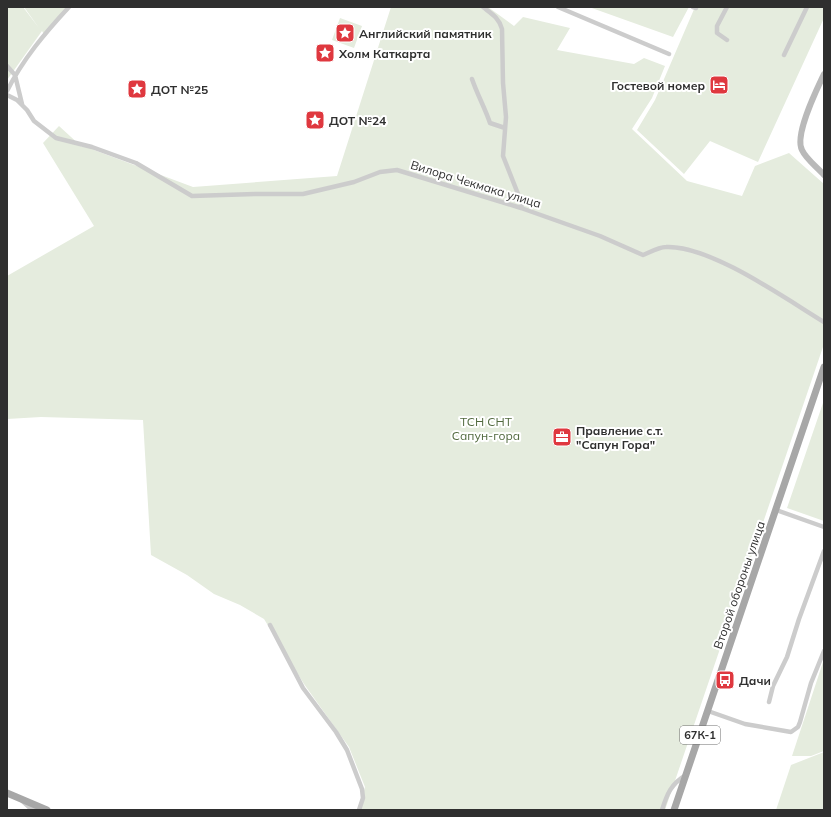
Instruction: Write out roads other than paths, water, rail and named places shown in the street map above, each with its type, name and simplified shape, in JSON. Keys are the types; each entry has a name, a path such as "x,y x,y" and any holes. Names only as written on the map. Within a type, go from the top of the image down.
{"main road":[{"path":"824,74 805,122 800,141 801,149 824,175"},
{"name":"Второй обороны улица","path":"674,810 824,367"},
{"path":"7,793 47,810"}],"street":[{"path":"7,91 15,75 46,32 69,7"},
{"path":"483,7 497,17 502,29 505,128 503,156 522,204 521,208"},
{"path":"558,7 669,54"},
{"path":"727,7 717,26 718,33 727,40"},
{"path":"784,56 808,7"},
{"path":"7,66 15,75 22,105"},
{"path":"472,79 477,94 484,105 490,124 505,128"},
{"name":"Вилора Чекмака улица","path":"7,95 22,105 34,121 56,138 92,147 136,163 192,196 303,194 354,182 380,172 397,170 521,208 600,236 643,255 664,247 686,248 745,274 824,322"},
{"path":"776,510 824,527"},
{"path":"769,702 773,686 787,657 824,551"},
{"path":"270,625 303,688 336,732 347,750 362,789 363,798 358,810"},
{"path":"708,711 745,724 791,732 798,728 811,684 824,653"},
{"path":"662,810 670,789 677,781 686,775"},
{"path":"22,800 33,810"}],"place":[{"name":"Английский памятник","path":"345,33"},
{"name":"Холм Каткарта","path":"325,53"},
{"name":"Гостевой номер","path":"719,85"},
{"name":"ДОТ №25","path":"137,89"},
{"name":"ДОТ №24","path":"315,120"},
{"name":"Правление с.т. \"Сапун Гора\"","path":"562,437"},
{"name":"Дачи","path":"725,680"}],"park label":[{"name":"ТСН СНТ Сапун-гора","path":"486,428"}]}
